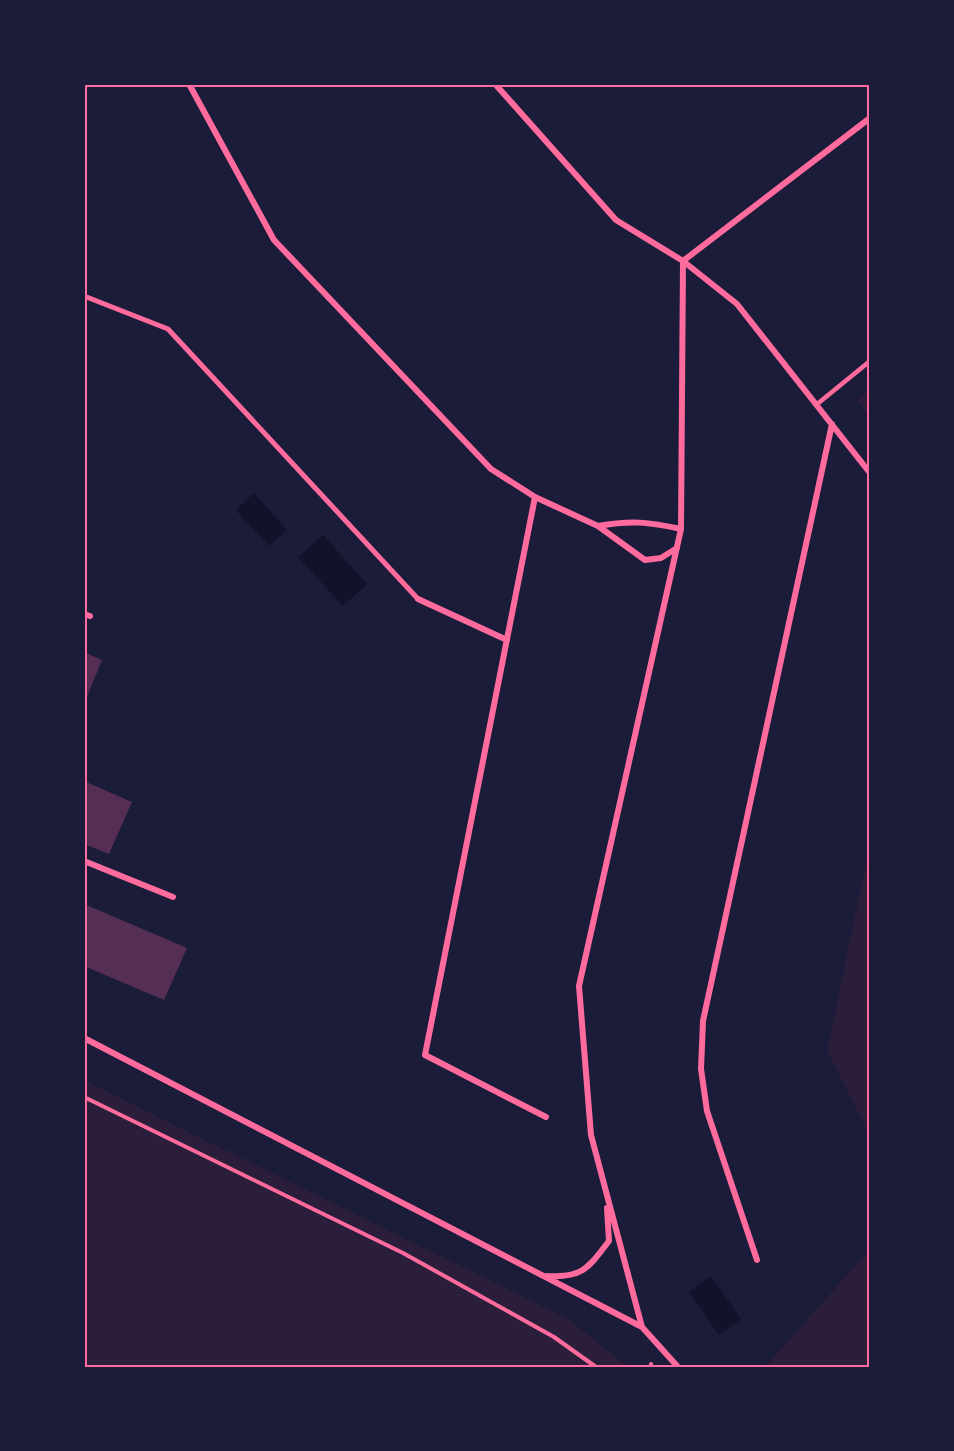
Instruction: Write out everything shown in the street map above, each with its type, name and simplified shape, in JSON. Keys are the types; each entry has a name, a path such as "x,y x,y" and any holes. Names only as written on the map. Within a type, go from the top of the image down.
{"street":[{"path":"189,84 274,240 491,469 536,496 598,526 645,560 661,558 677,548"},
{"path":"495,84 616,220 683,261 737,304 870,472"},
{"path":"683,261 870,118"},
{"path":"642,1327 591,1135 579,986 681,530 683,261"},
{"path":"84,296 168,329 418,599 507,639"},
{"path":"757,1260 708,1111 701,1069 703,1022 832,424"},
{"path":"536,496 425,1055 546,1117"},
{"path":"598,526 625,521 655,523 681,530"},
{"path":"84,861 173,897"},
{"path":"84,1038 642,1327 678,1367"},
{"path":"543,1276 568,1277 590,1266 609,1240 606,1194"}],"lane":[{"path":"816,405 870,361"}],"path":[{"path":"84,1097 404,1253 555,1336 596,1367"}],"shaded area":[{"path":"870,390 870,418 857,400"},
{"path":"254,493 287,530 269,546 236,510"},
{"path":"323,535 367,584 343,606 298,557"},
{"path":"870,843 870,1137 827,1051"},
{"path":"84,1080 568,1319 629,1367 84,1367"},
{"path":"870,1249 870,1367 765,1367"},
{"path":"711,1276 741,1319 719,1335 689,1292"}],"building":[{"path":"84,652 102,660 84,704"},
{"path":"84,781 132,802 109,854 84,844"},
{"path":"84,904 187,948 164,1000 84,966"}]}
